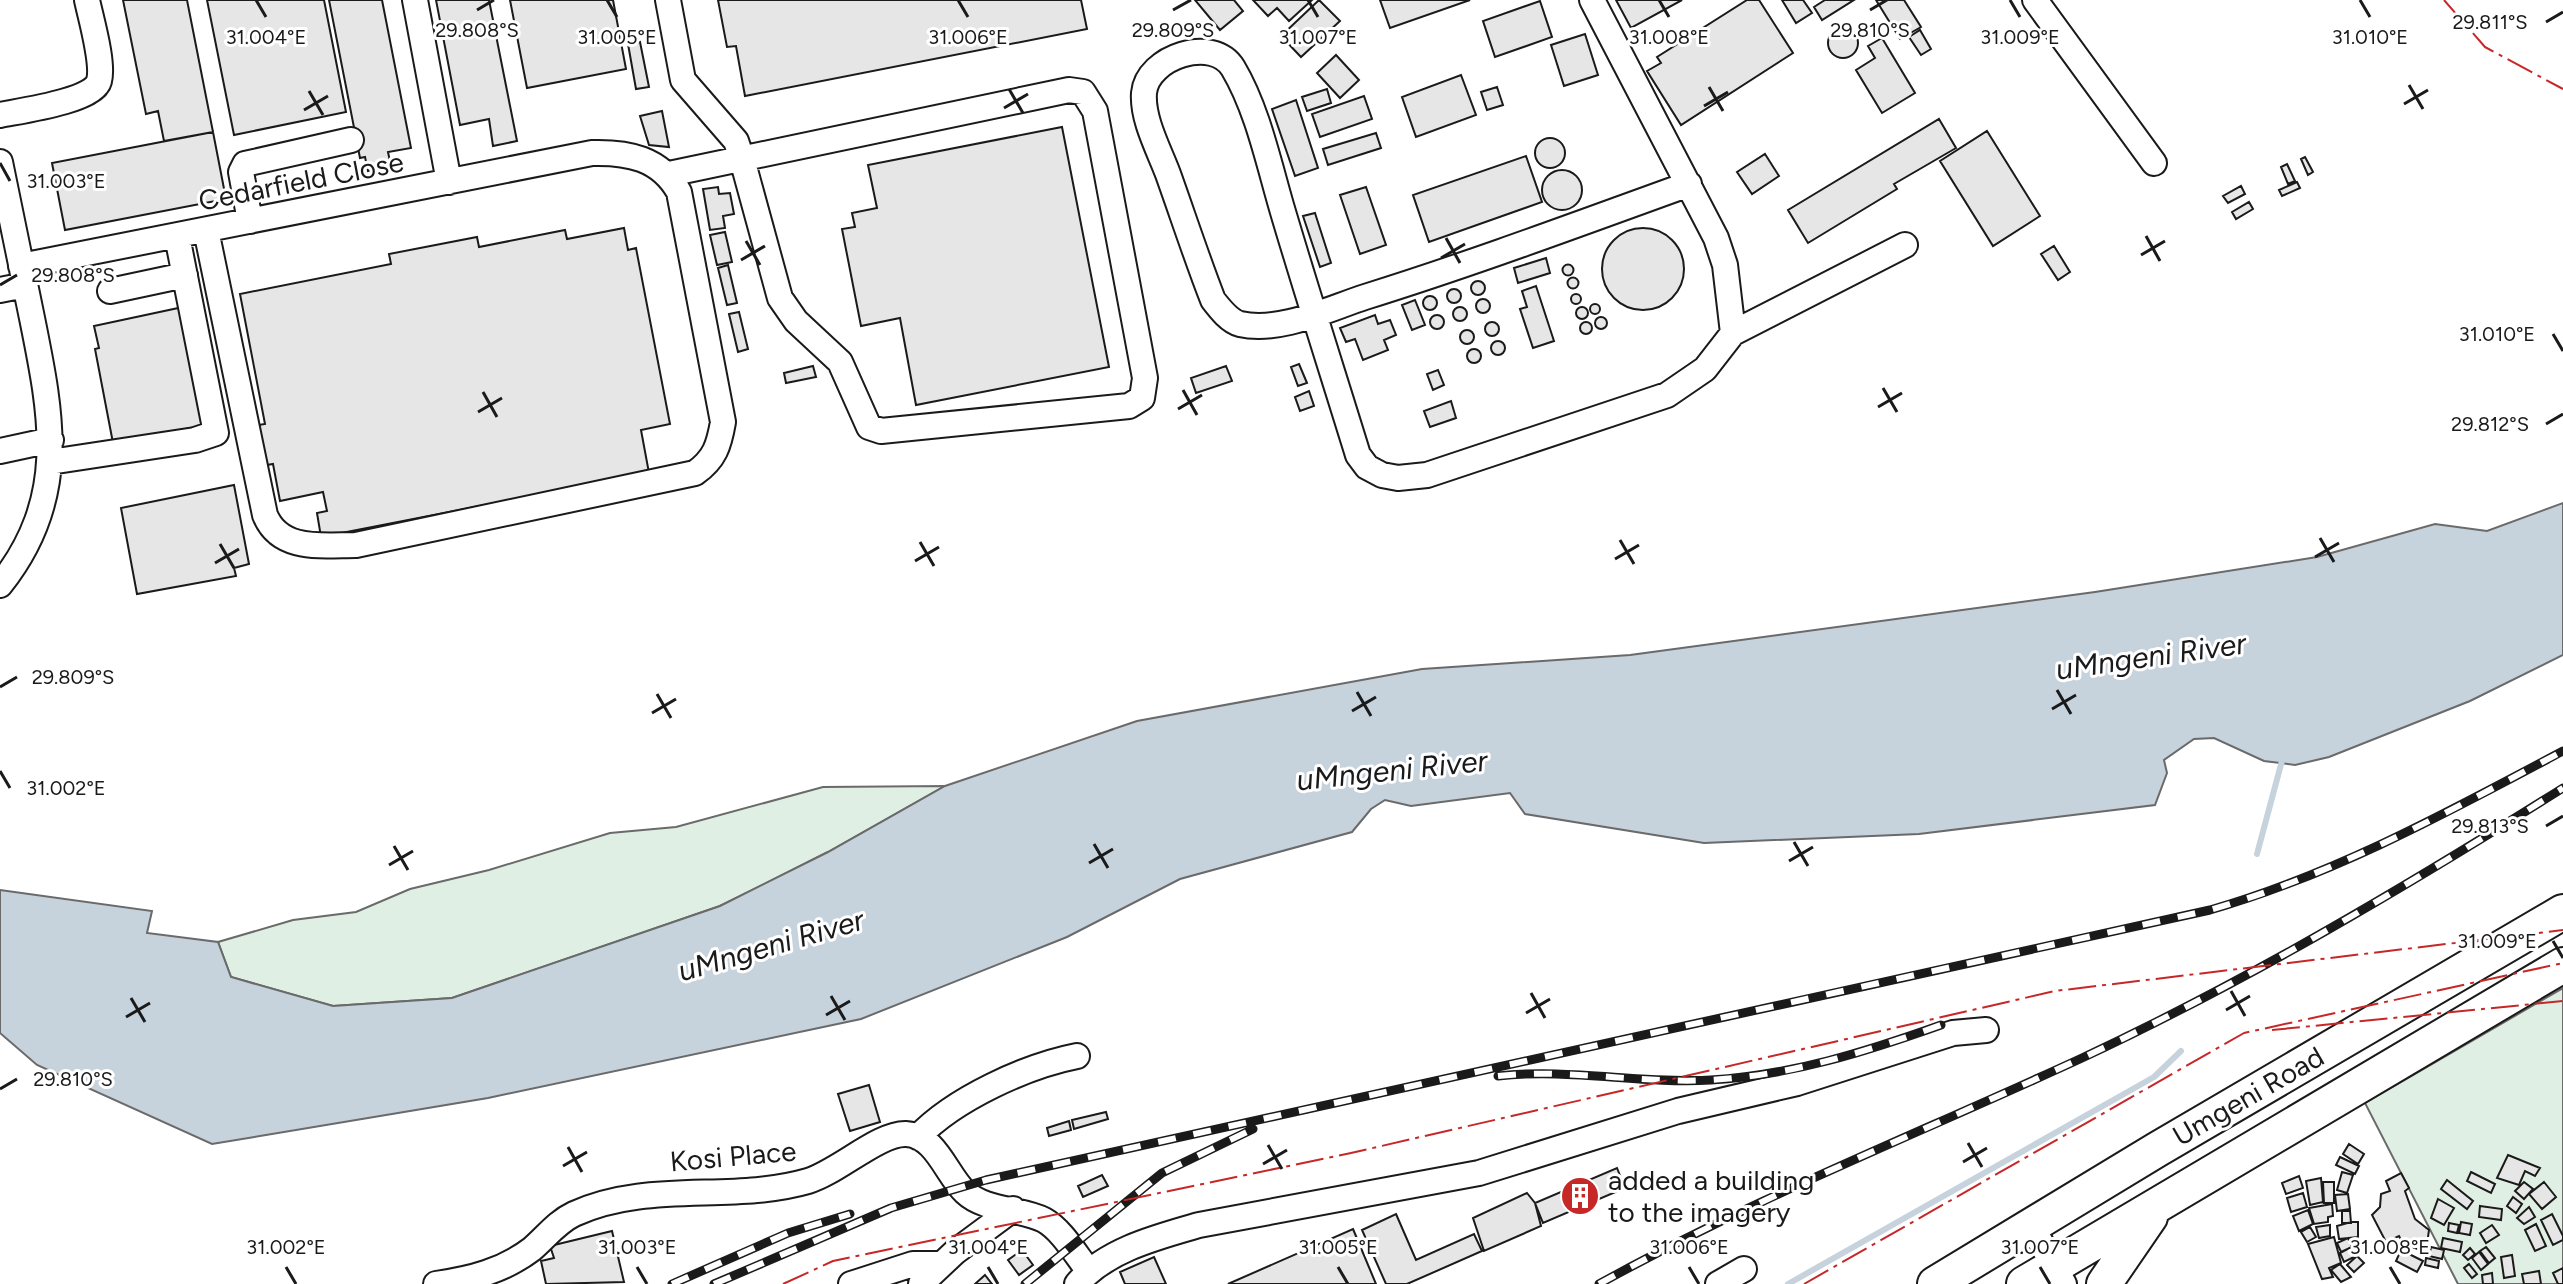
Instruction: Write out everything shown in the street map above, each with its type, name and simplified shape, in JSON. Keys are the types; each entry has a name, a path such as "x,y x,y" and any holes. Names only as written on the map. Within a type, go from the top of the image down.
{"highway":[{"name":"Umgeni Road","path":"1935,1284 2563,912"},
{"name":"Umgeni Road","path":"2024,1284 2060,1275 2157,1207 2563,965"},
{"path":"2104,1284 2157,1207"}],"street":[{"path":"0,115 68,100 95,87 99,80 97,50 87,0"},
{"path":"415,0 449,182"},
{"path":"206,230 270,527 301,546 356,545 695,473 707,465 718,448 723,422 679,192 669,174 742,159 1069,90 1083,92 1095,111 1145,378 1142,398 1129,406 881,431 869,427 840,362 787,311 780,298 742,159 736,141 683,80 668,0"},
{"path":"1592,0 1716,238 1725,265 1733,333"},
{"path":"2035,0 2154,163"},
{"path":"1689,184 1437,274 1314,313 1267,325 1238,323 1223,313 1213,300 1147,113 1144,95 1147,78 1159,67 1207,50 1220,54 1232,67 1265,153 1314,313 1358,455 1367,467 1398,478 1456,468 1667,395 1705,369 1733,333 1905,245"},
{"path":"250,221 241,172 245,164 351,140"},
{"name":"Cedarfield Close","path":"0,290 23,276 177,236 592,153 622,152 669,174"},
{"path":"0,162 45,387 51,451 38,521 14,567 0,585"},
{"path":"0,451 51,451 195,440 216,433 177,236"},
{"path":"110,291 185,275"},
{"path":"1077,1056 1059,1060 976,1094 931,1123 918,1137 929,1145 974,1200 1047,1221 1082,1277 1156,1237 1199,1225 1479,1173 1678,1111 1797,1083 1953,1033 1986,1030"},
{"name":"Kosi Place","path":"436,1284 466,1280 505,1267 574,1214 615,1201 659,1193 794,1184 828,1174 892,1137 906,1134 918,1137"},
{"path":"921,1284 941,1264 1013,1209"},
{"path":"2031,1225 2060,1275"},
{"path":"851,1284 913,1264 941,1264"},
{"path":"1718,1284 1744,1269"}],"green space":[{"path":"945,786 828,852 720,906 452,998 333,1006 231,977 218,942 293,920 356,912 410,889 489,870 610,833 676,827 823,787"},
{"path":"2563,988 2563,1284 2458,1284 2365,1103"}],"water":[{"name":"uMngeni River","path":"2563,503 2563,655 2470,701 2329,757 2295,765 2264,761 2214,738 2194,739 2164,760 2167,773 2155,805 1919,834 1704,843 1525,814 1510,793 1411,806 1385,800 1371,809 1352,832 1180,879 1067,937 861,1019 488,1098 212,1144 37,1065 0,1033 0,890 152,911 147,933 218,942 231,977 333,1006 452,998 720,906 828,852 945,786 1137,721 1422,669 1630,655 2095,592 2317,557 2435,524 2487,531"}],"building":[{"path":"123,0 187,0 213,132 164,141 158,111 146,114"},
{"path":"207,0 324,0 346,112 234,135"},
{"path":"329,0 382,0 411,148 388,152 391,166 368,171 365,157 360,158"},
{"path":"436,0 489,0 517,141 493,146 489,119 460,125"},
{"path":"510,0 613,0 626,69 527,88"},
{"path":"718,0 1081,0 1087,29 745,96 736,46 727,47"},
{"path":"1195,0 1234,0 1243,11 1220,30"},
{"path":"1253,0 1312,0 1289,21 1277,8 1268,16"},
{"path":"1319,0 1340,21 1301,57 1281,36"},
{"path":"1380,0 1470,0 1390,28"},
{"path":"1616,0 1682,0 1631,28"},
{"path":"1747,0 1759,0 1793,53 1681,125 1647,71 1661,63 1657,57"},
{"path":"1782,0 1803,0 1812,13 1796,23"},
{"path":"1825,0 1854,0 1822,20 1814,7"},
{"path":"1876,0 1904,0 1921,27 1900,39"},
{"path":"1540,1 1552,37 1495,57 1483,21"},
{"path":"1843,28 1853,33 1858,43 1853,53 1843,58 1833,53 1828,43 1833,33"},
{"path":"1920,30 1931,49 1921,55 1909,37"},
{"path":"1585,34 1598,75 1564,86 1551,45"},
{"path":"1882,38 1915,93 1882,113 1856,70 1875,58 1868,46"},
{"path":"640,42 649,87 636,89 628,44"},
{"path":"1336,55 1359,80 1340,98 1317,73"},
{"path":"1461,75 1476,115 1416,137 1402,97"},
{"path":"1497,87 1503,105 1487,110 1481,92"},
{"path":"1327,89 1331,103 1307,111 1302,97"},
{"path":"1364,96 1372,119 1320,137 1312,114"},
{"path":"1296,100 1318,168 1295,176 1272,109"},
{"path":"662,111 669,147 649,145 640,116"},
{"path":"1939,119 1956,148 1894,184 1897,189 1808,243 1788,210"},
{"path":"1062,127 1109,367 916,405 900,318 861,326 842,229 855,227 852,213 877,208 868,165"},
{"path":"1987,131 2040,216 1993,246 1940,161"},
{"path":"213,132 226,199 65,230 52,163"},
{"path":"1376,133 1381,148 1328,165 1323,149"},
{"path":"1550,138 1556,139 1564,147 1564,159 1556,167 1550,168 1544,167 1536,159 1535,153 1536,147 1544,139"},
{"path":"1765,154 1779,176 1752,194 1737,172"},
{"path":"1526,156 1542,202 1429,242 1413,195"},
{"path":"2305,157 2313,172 2308,175 2301,159"},
{"path":"2287,164 2295,181 2288,184 2281,167"},
{"path":"1562,170 1576,176 1582,190 1576,204 1562,210 1548,204 1542,190 1548,176"},
{"path":"2297,182 2300,188 2282,196 2279,190"},
{"path":"2241,186 2245,194 2228,203 2223,196"},
{"path":"718,187 719,194 730,193 734,214 723,216 725,228 710,230 703,189"},
{"path":"1366,187 1386,245 1360,254 1340,195"},
{"path":"2249,202 2253,209 2236,219 2232,212"},
{"path":"1315,213 1331,263 1320,267 1303,216"},
{"path":"624,228 628,250 636,248 670,424 641,430 649,473 321,537 317,513 327,511 323,492 280,501 273,464 261,466 253,426 265,424 240,294 391,264 389,254 477,237 479,247 565,230 567,239"},
{"path":"1643,228 1659,231 1672,240 1681,253 1684,269 1681,285 1672,298 1659,307 1643,310 1627,307 1614,298 1605,285 1602,269 1605,253 1614,240 1627,231"},
{"path":"725,232 732,262 717,265 710,235"},
{"path":"2054,246 2070,272 2058,280 2041,254"},
{"path":"1546,258 1550,273 1518,283 1514,268"},
{"path":"1568,264 1574,270 1568,276 1562,270"},
{"path":"728,265 737,303 727,305 718,268"},
{"path":"1573,277 1579,283 1573,289 1567,283"},
{"path":"1478,281 1485,288 1478,295 1471,288"},
{"path":"1536,286 1554,341 1533,348 1520,309 1527,307 1522,291"},
{"path":"1454,289 1461,296 1454,303 1447,296"},
{"path":"1576,294 1581,299 1576,304 1571,299"},
{"path":"1430,296 1437,303 1430,310 1423,303"},
{"path":"1483,299 1490,306 1483,313 1476,306"},
{"path":"1415,300 1425,325 1412,330 1402,305"},
{"path":"1595,304 1600,309 1595,314 1590,309"},
{"path":"183,307 206,425 113,443 95,349 99,348 94,326"},
{"path":"1460,307 1467,314 1460,321 1453,314"},
{"path":"1582,307 1588,313 1582,319 1576,313"},
{"path":"739,312 748,349 738,352 729,314"},
{"path":"1375,315 1378,324 1390,320 1396,335 1384,340 1388,350 1363,360 1355,339 1346,342 1340,328"},
{"path":"1437,315 1444,322 1437,329 1430,322"},
{"path":"1601,317 1607,323 1601,329 1595,323"},
{"path":"1492,322 1499,329 1492,336 1485,329"},
{"path":"1586,322 1592,328 1586,334 1580,328"},
{"path":"1467,330 1474,337 1467,344 1460,337"},
{"path":"1498,341 1505,348 1498,355 1491,348"},
{"path":"1474,349 1481,356 1474,363 1467,356"},
{"path":"1299,364 1307,383 1298,386 1291,367"},
{"path":"813,366 816,377 786,383 784,373"},
{"path":"1226,366 1232,381 1196,393 1191,378"},
{"path":"1438,370 1444,385 1433,390 1427,374"},
{"path":"1309,391 1314,406 1300,411 1295,397"},
{"path":"1451,401 1456,418 1430,427 1424,411"},
{"path":"234,485 249,564 234,568 236,576 137,594 121,508"},
{"path":"869,1085 880,1122 850,1131 838,1094"},
{"path":"1106,1112 1108,1119 1074,1129 1072,1120"},
{"path":"1069,1121 1071,1130 1049,1136 1047,1128"},
{"path":"2349,1144 2364,1154 2358,1164 2343,1154"},
{"path":"2508,1155 2540,1168 2535,1176 2525,1171 2519,1185 2497,1178"},
{"path":"2340,1157 2359,1166 2355,1174 2336,1165"},
{"name":"added a building to the imagery","path":"1617,1168 1625,1188 1543,1223 1535,1203"},
{"path":"2342,1172 2353,1175 2347,1193 2337,1190"},
{"path":"2471,1172 2495,1184 2491,1193 2467,1181"},
{"path":"2401,1173 2409,1188 2405,1191 2415,1219 2429,1230 2426,1252 2403,1244 2399,1236 2386,1242 2372,1215 2380,1207 2381,1194 2390,1191 2386,1181"},
{"path":"1102,1175 1108,1186 1083,1197 1078,1186"},
{"path":"2299,1176 2303,1188 2286,1194 2282,1183"},
{"path":"2321,1178 2323,1202 2310,1205 2306,1181"},
{"path":"2447,1180 2473,1201 2467,1209 2441,1189"},
{"path":"2323,1182 2334,1182 2334,1203 2324,1203"},
{"path":"2524,1182 2533,1189 2524,1199 2515,1191"},
{"path":"2544,1182 2556,1197 2542,1209 2529,1194"},
{"path":"1527,1193 1535,1203 1541,1226 1484,1251 1473,1218"},
{"path":"2303,1193 2307,1207 2291,1212 2287,1198"},
{"path":"2348,1194 2350,1209 2337,1211 2335,1195"},
{"path":"2513,1197 2522,1204 2516,1213 2507,1206"},
{"path":"2438,1199 2454,1208 2444,1225 2431,1218"},
{"path":"2332,1204 2333,1216 2328,1217 2328,1222 2314,1224 2309,1208"},
{"path":"2480,1206 2502,1209 2501,1220 2479,1217"},
{"path":"2529,1207 2535,1217 2524,1224 2517,1218"},
{"path":"2308,1210 2313,1224 2299,1231 2293,1216"},
{"path":"2342,1211 2350,1211 2351,1223 2342,1223"},
{"path":"1396,1214 1416,1260 1474,1234 1482,1251 1407,1284 1386,1284 1362,1230"},
{"path":"2552,1214 2563,1236 2563,1240 2553,1245 2541,1220"},
{"path":"2358,1222 2358,1237 2339,1239 2337,1226"},
{"path":"2461,1222 2472,1224 2470,1235 2459,1233"},
{"path":"2449,1223 2459,1225 2457,1233 2448,1231"},
{"path":"2536,1224 2546,1246 2535,1251 2525,1230"},
{"path":"2330,1225 2330,1236 2319,1238 2316,1227"},
{"path":"2492,1225 2499,1235 2486,1243 2480,1233"},
{"path":"2310,1227 2316,1237 2307,1242 2301,1232"},
{"path":"1353,1229 1376,1284 1228,1284"},
{"path":"612,1231 624,1282 546,1284 541,1261 554,1258 550,1246"},
{"path":"2334,1237 2341,1263 2329,1268 2333,1277 2322,1279 2308,1244"},
{"path":"2348,1238 2352,1247 2341,1252 2337,1243"},
{"path":"2443,1238 2462,1242 2460,1252 2441,1248"},
{"path":"2353,1246 2358,1255 2344,1262 2340,1253"},
{"path":"2431,1247 2444,1250 2442,1259 2429,1256"},
{"path":"2486,1247 2495,1258 2489,1263 2480,1251"},
{"path":"2470,1248 2475,1254 2468,1260 2463,1255"},
{"path":"1022,1250 1033,1265 1019,1275 1008,1260"},
{"path":"2401,1250 2423,1261 2417,1272 2396,1261"},
{"path":"2479,1252 2488,1264 2481,1270 2472,1258"},
{"path":"2512,1255 2515,1276 2504,1278 2501,1257"},
{"path":"2357,1256 2364,1263 2354,1272 2347,1265"},
{"path":"1154,1257 1166,1284 1125,1284 1120,1272"},
{"path":"2426,1258 2439,1261 2438,1268 2425,1265"},
{"path":"2340,1264 2351,1277 2341,1282 2331,1270"},
{"path":"2469,1264 2477,1274 2472,1278 2464,1268"},
{"path":"2563,1268 2563,1284 2558,1284 2553,1273"},
{"path":"2539,1271 2541,1284 2524,1284 2522,1274"},
{"path":"2492,1273 2493,1284 2483,1284 2482,1275"},
{"path":"985,1275 992,1284 975,1284"}],"waterway":[{"path":"2257,854 2283,757"},
{"path":"1788,1284 2154,1077 2181,1051"}],"railway":[{"path":"714,1284 891,1208 986,1180 2210,910 2302,879 2346,860 2434,819 2563,751"},
{"path":"1599,1284 1718,1223 2082,1058 2206,997 2446,861 2563,788"},
{"path":"1498,1076 1551,1074 1684,1081 1741,1077 1828,1061 1941,1025"},
{"path":"1025,1284 1162,1173 1253,1129"},
{"path":"672,1284 788,1233 850,1214"}],"power":[{"path":"2444,0 2485,47 2563,89"},
{"path":"783,1284 833,1261 1351,1153 2055,991 2563,930"},
{"path":"1804,1284 2244,1033 2563,963"},
{"path":"2272,1030 2563,1001"}],"place":[{"name":"added a building to the imagery","path":"1580,1196"}]}
